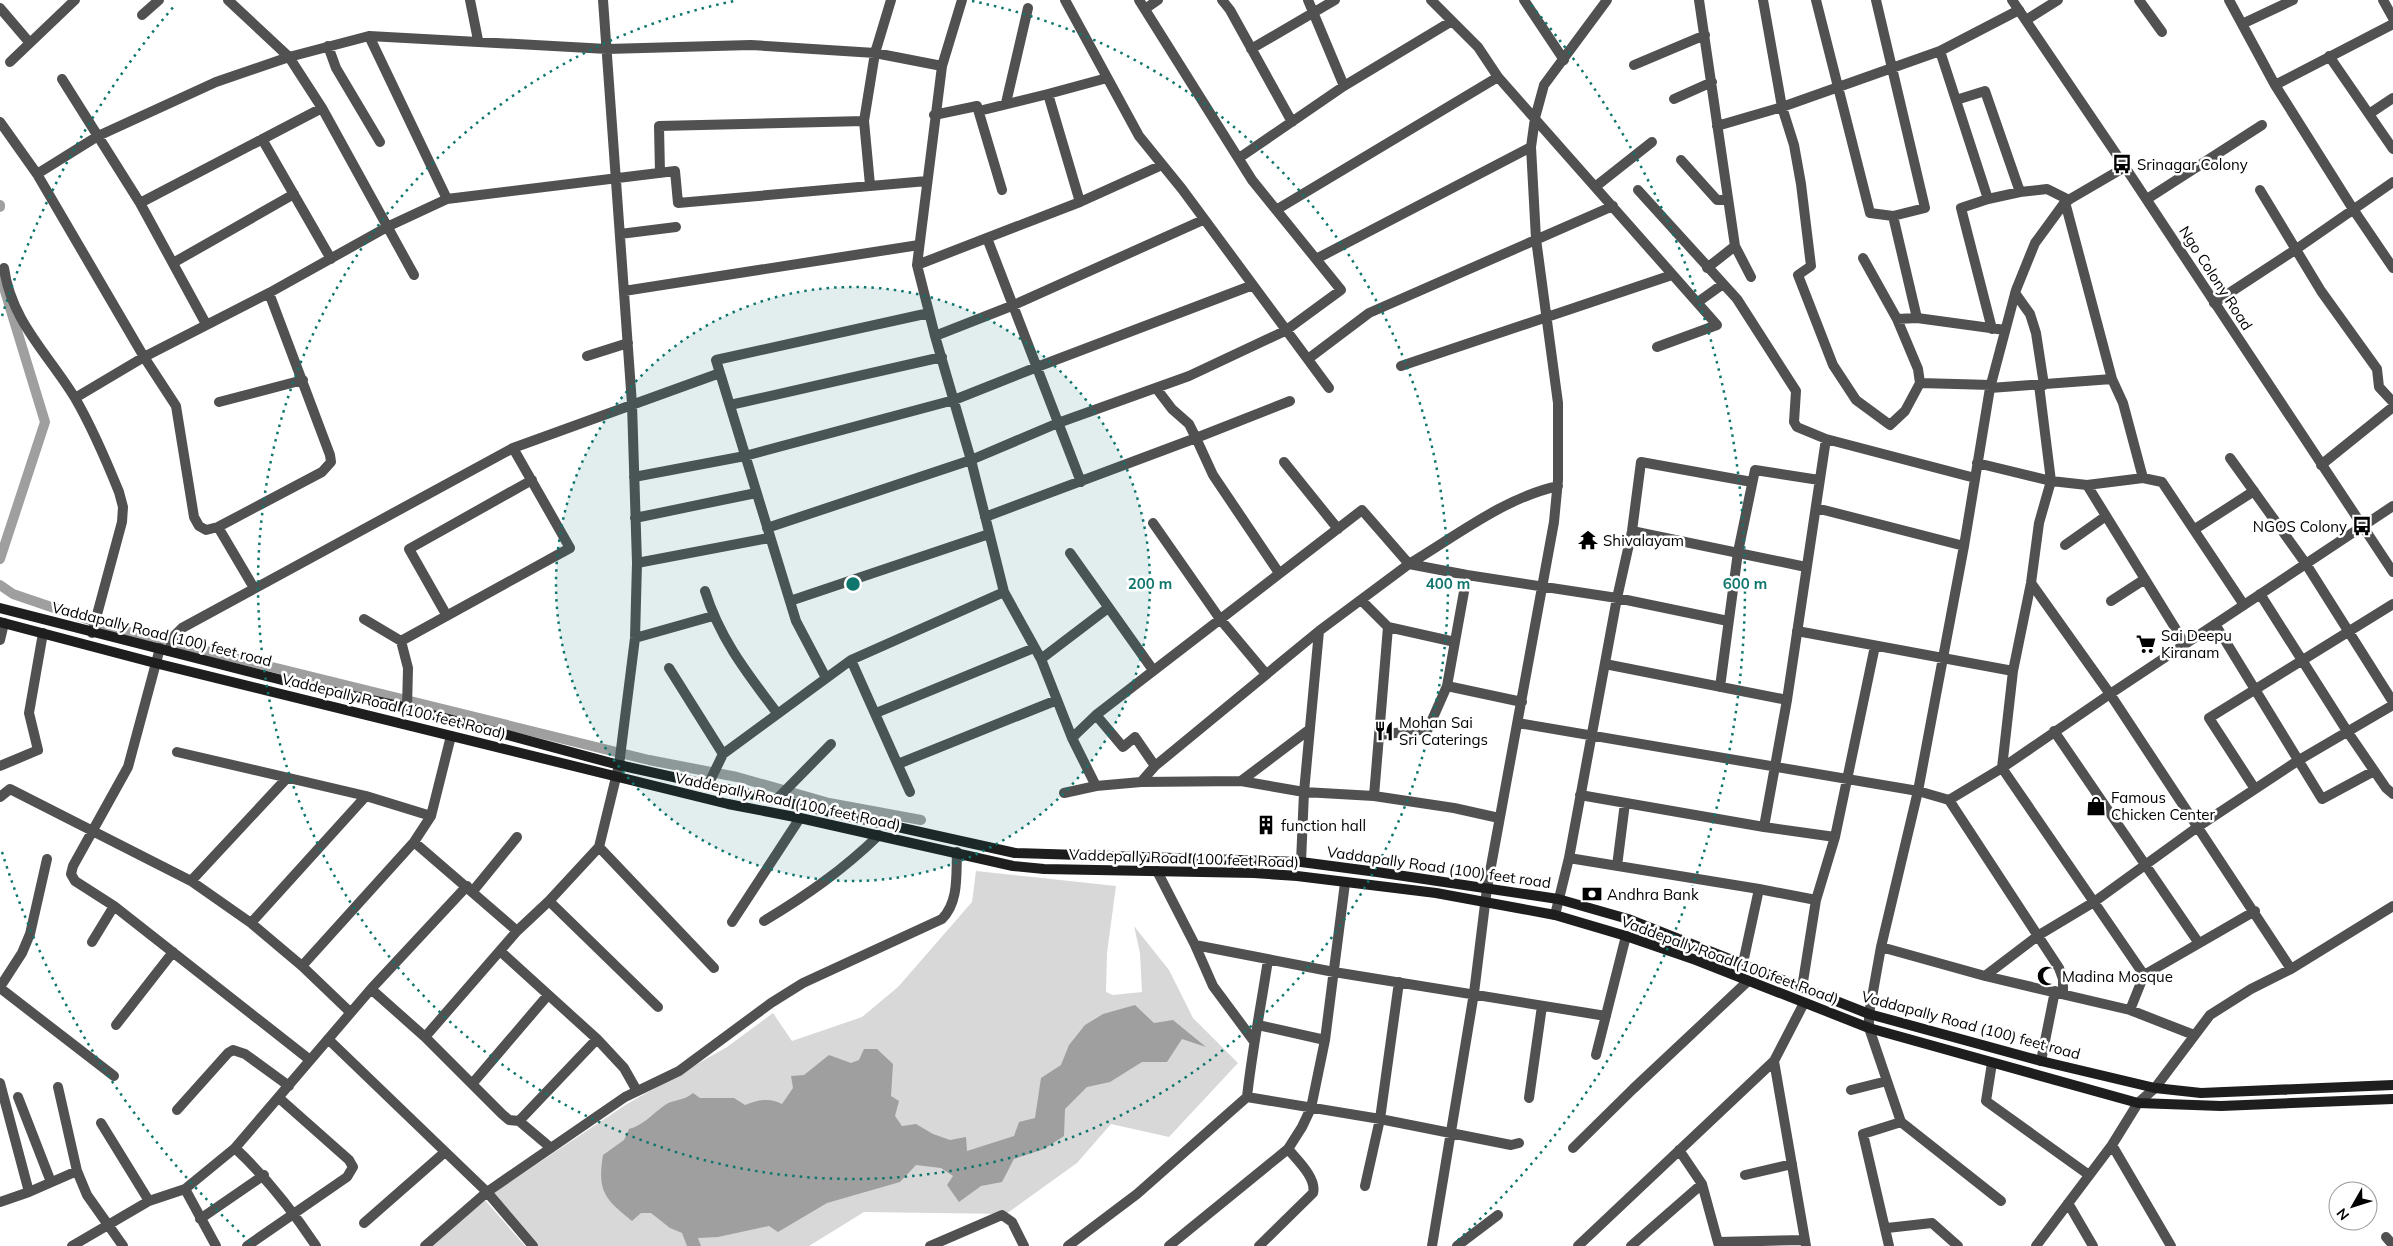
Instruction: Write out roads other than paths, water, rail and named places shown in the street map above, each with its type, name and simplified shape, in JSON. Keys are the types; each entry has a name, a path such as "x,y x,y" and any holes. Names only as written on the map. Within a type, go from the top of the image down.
{"main road":[{"name":"Vaddapally Road (100) feet road","path":"0,608 168,646 290,682 407,701 620,757 708,786 782,793 1015,853 1301,862 1558,899 1628,919 1744,963 1869,1014 2041,1061 2156,1088 2201,1093 2393,1086"},
{"name":"Vaddepally Road (100 feet Road)","path":"2,622 155,662 739,807 800,818 1014,866 1044,869 1254,873 1345,882 1485,901 1555,915 1626,936 1733,974 1869,1028 2138,1103 2221,1106 2393,1099"}],"street":[{"path":"10,62 75,0"},
{"path":"142,15 159,0"},
{"path":"228,0 289,56 322,108 414,275"},
{"path":"470,0 478,40"},
{"path":"425,1037 517,931 549,901 599,847 617,777 636,638 637,563 632,404 603,0"},
{"path":"870,185 864,121 875,53 892,0"},
{"path":"962,0 942,66 934,115 917,265 935,336 971,460 1004,592 1041,659 1072,738 1096,786"},
{"path":"1065,0 1139,136 1329,388"},
{"path":"637,563 768,533 971,460 1058,423 1189,376 1285,331 1341,290 1252,180 1142,5 1158,0"},
{"path":"1222,0 1230,10 1292,122"},
{"path":"1308,0 1344,86"},
{"path":"1251,49 1335,0"},
{"path":"1431,0 1478,47 1498,77 1717,324 1657,348"},
{"path":"1524,0 1564,60"},
{"path":"1432,1246 1474,993 1486,888 1522,702 1554,522 1558,486 1558,403 1536,239 1531,147 1535,118 1544,85 1607,0"},
{"path":"1699,0 1735,246 1750,277"},
{"path":"1763,0 1782,107 1798,164 1811,266 1798,275 1833,365 1856,400 1890,425 1905,412 1920,383 1918,370 1897,319 1863,258"},
{"path":"1816,0 1870,213 1893,216 1925,208 1876,0"},
{"name":"Ngo Colony Road","path":"2012,0 2393,572"},
{"path":"2026,20 2058,0"},
{"path":"2139,0 2162,32"},
{"path":"2229,0 2275,85 2353,209 2393,267"},
{"path":"2242,24 2293,0"},
{"path":"2383,0 2393,18"},
{"path":"0,8 29,42"},
{"path":"1006,102 1028,8"},
{"path":"1718,126 1782,107 1940,51 2019,10"},
{"path":"1239,158 1344,86 1452,21"},
{"path":"2275,85 2393,24"},
{"path":"1634,65 1705,35"},
{"path":"369,36 447,199"},
{"path":"37,174 98,136 216,82 289,56 369,36 478,40 607,49 751,45 875,53 942,66"},
{"path":"328,46 336,68 380,142"},
{"path":"1940,51 1988,199"},
{"path":"2329,56 2393,149"},
{"path":"1276,210 1498,77"},
{"path":"979,111 1006,102 1048,94 1107,78"},
{"path":"62,79 140,203 206,324"},
{"path":"1674,99 1712,82"},
{"path":"1956,100 1985,91 2020,192"},
{"path":"1048,94 1080,202"},
{"path":"2369,114 2393,98"},
{"path":"934,115 977,106 1002,190"},
{"path":"140,203 322,108"},
{"path":"660,172 659,126 864,121"},
{"path":"0,122 37,174 144,357 176,406 194,517 199,526 206,530 218,527 329,467 330,455 269,292"},
{"path":"2146,199 2262,125"},
{"path":"262,139 331,259"},
{"path":"1595,188 1652,142"},
{"path":"1316,259 1531,147"},
{"path":"1681,160 1717,200 1727,200"},
{"path":"917,265 1080,202 1162,165"},
{"path":"2000,1201 1901,1122 1869,1028 1869,1014 1881,947 1918,791 1964,546 1990,386 2015,294 2035,243 2067,201 2125,167"},
{"path":"75,398 144,357 331,259 388,226 447,199 674,171 678,203 927,181"},
{"path":"2214,302 2295,250 2393,182"},
{"path":"1992,329 1961,208 1988,199 2020,192 2047,189 2067,201 2112,379 2123,403 2144,478"},
{"path":"1638,190 1737,299 1796,390 1795,425 1800,429 1826,438 1974,478"},
{"path":"2260,190 2321,291 2377,369 2379,387 2393,402"},
{"path":"173,263 294,194"},
{"path":"1308,359 1369,313 1613,206"},
{"path":"1893,216 1918,318"},
{"path":"935,336 1014,305 1203,220"},
{"path":"620,234 676,228"},
{"path":"987,238 1081,482"},
{"path":"624,291 919,245"},
{"path":"1707,268 1735,246"},
{"path":"4,268 6,286 17,312 75,398 111,472 123,508 122,522 93,630"},
{"path":"1402,366 1672,275"},
{"path":"1698,302 1723,284"},
{"path":"634,477 745,456 954,400 1253,285"},
{"path":"2015,294 2030,314 2036,333 2051,481 2039,523 2031,583 2013,671 2002,768 2144,975"},
{"path":"826,678 796,621 716,360 929,313"},
{"path":"1897,319 1918,318 2005,330"},
{"path":"588,356 628,343"},
{"path":"730,405 942,357"},
{"path":"310,1060 114,906 75,881 71,874 128,768 155,662 182,628 514,448 720,372"},
{"path":"1920,383 1990,386 2042,385 2112,379"},
{"path":"219,402 303,380"},
{"path":"1156,388 1172,409 1190,424 1213,475 1279,573"},
{"path":"986,517 1290,401"},
{"path":"2321,465 2393,407"},
{"path":"1764,827 1787,700 1826,438"},
{"path":"402,640 570,548 514,448"},
{"path":"1985,976 2039,935 2094,902 2199,826 2299,760 2393,703 2306,564 2230,458"},
{"path":"1284,462 1338,529"},
{"path":"1555,915 1570,858 1617,598 1632,531 1641,462 1752,482"},
{"path":"1977,463 2051,481 2087,485 2144,478 2162,482 2244,605"},
{"path":"1720,687 1738,552 1754,470 1819,480"},
{"path":"447,616 409,550 532,480"},
{"path":"2087,485 2185,644"},
{"path":"1141,782 1155,766 1266,674 1319,631 1409,564 1511,503 1544,489 1558,486"},
{"path":"2195,529 2254,491"},
{"path":"635,518 756,493"},
{"path":"1949,800 2002,768 2054,731 2393,506"},
{"path":"1816,508 1964,546"},
{"path":"1072,738 1096,715 1153,670 1362,510 1409,564 1617,598 1728,621"},
{"path":"2065,545 2106,516"},
{"path":"1153,523 1220,619 1266,674"},
{"path":"218,527 254,588"},
{"path":"1632,531 1806,567"},
{"path":"790,601 989,534"},
{"path":"1070,553 1153,670"},
{"path":"1380,735 1428,730 1447,686 1467,575"},
{"path":"2111,601 2145,579"},
{"path":"2031,583 2110,694 2199,826 2291,968"},
{"path":"705,591 713,616 736,658 777,713"},
{"path":"708,786 723,754 851,660 1004,592"},
{"path":"2260,594 2347,732 2374,771 2393,794"},
{"path":"1361,600 1388,627 1455,642"},
{"path":"2255,789 2209,718 2393,604"},
{"path":"1041,659 1108,608"},
{"path":"636,638 713,616"},
{"path":"364,619 402,640 408,668 407,701"},
{"path":"0,640 2,622"},
{"path":"2215,624 2322,799 2374,771"},
{"path":"1374,796 1388,627"},
{"path":"1301,862 1304,792 1319,631"},
{"path":"1797,631 2013,671"},
{"path":"0,766 38,750 29,713 43,633"},
{"path":"1802,988 1816,900 1835,837 1875,646"},
{"path":"876,713 1034,648"},
{"path":"851,660 910,792"},
{"path":"1605,664 1787,700"},
{"path":"669,668 723,754"},
{"path":"1447,686 1522,702"},
{"path":"898,764 1057,700"},
{"path":"1096,715 1123,747 1135,737 1155,766"},
{"path":"1518,723 1918,791 1949,800 2039,935 2061,973 2059,992 2041,1061"},
{"path":"1241,781 1310,729"},
{"path":"2054,731 2198,942"},
{"path":"302,966 414,842 431,816 451,736"},
{"path":"782,793 831,744"},
{"path":"177,752 366,796 431,816"},
{"path":"191,881 287,778"},
{"path":"1064,793 1096,786 1141,782 1241,781 1304,792 1374,796 1454,808 1499,818"},
{"path":"0,797 10,789 191,881 251,923 302,966 350,1012"},
{"path":"1580,795 1764,827 1835,837"},
{"path":"251,923 366,796"},
{"path":"1616,866 1625,803"},
{"path":"732,922 800,818"},
{"path":"764,921 804,897 849,865 879,836"},
{"path":"72,1246 108,1223 149,1201 185,1189 235,1148 350,1012 470,889 517,837"},
{"path":"414,842 517,931"},
{"path":"599,847 714,968"},
{"path":"425,1246 487,1192 625,1097 679,1072 771,1003 804,983 942,919 950,911 954,896 957,852"},
{"path":"1570,858 1816,900"},
{"path":"47,859 30,934 22,953 0,987 114,1076"},
{"path":"1157,871 1195,945 1213,986 1253,1040"},
{"path":"1169,1246 1288,1149 1302,1127 1310,1108 1325,1040 1345,882"},
{"path":"1744,963 1759,889"},
{"path":"549,901 658,1007"},
{"path":"92,942 114,906"},
{"path":"2036,1246 2112,1145 2138,1103 2156,1088 2210,1015 2251,988 2291,968 2393,906"},
{"path":"2130,1010 2144,975 2198,942 2255,911"},
{"path":"1596,1055 1626,936"},
{"path":"1195,945 1334,972 1474,993 1606,1016"},
{"path":"1881,947 1985,976 2130,1010 2194,1035"},
{"path":"500,951 597,1039 624,1068 637,1091"},
{"path":"116,1025 173,952"},
{"path":"1068,1246 1137,1194 1247,1098 1253,1040 1258,1025 1268,960"},
{"path":"1573,1148 1632,1089 1748,981"},
{"path":"1365,1186 1380,1119 1399,982"},
{"path":"371,989 425,1037 510,1120 518,1122 551,1148"},
{"path":"472,1084 548,995"},
{"path":"1578,1246 1774,1060 1804,1003"},
{"path":"1529,1098 1542,1006"},
{"path":"1258,1025 1325,1040"},
{"path":"328,1039 487,1192 533,1246"},
{"path":"518,1122 597,1039"},
{"path":"177,1110 228,1053 233,1050 245,1054 289,1086"},
{"path":"1679,1150 1702,1184 1718,1244 1805,1243 1774,1060"},
{"path":"1992,1063 1986,1101 2089,1175"},
{"path":"1851,1090 1888,1082"},
{"path":"0,1083 29,1192"},
{"path":"58,1087 77,1171 87,1195 122,1246"},
{"path":"18,1097 51,1182"},
{"path":"247,1246 347,1178 353,1167 349,1160 279,1098"},
{"path":"1247,1098 1380,1119 1511,1145 1519,1143"},
{"path":"101,1122 149,1201"},
{"path":"1889,1246 1887,1228 1864,1134 1901,1122"},
{"path":"2112,1145 2171,1246"},
{"path":"235,1148 264,1175 296,1214 316,1246"},
{"path":"1259,1246 1314,1193 1310,1177 1288,1149"},
{"path":"364,1223 445,1152"},
{"path":"1745,1176 1792,1164"},
{"path":"0,1202 29,1192 77,1171"},
{"path":"200,1219 264,1175"},
{"path":"1631,1246 1702,1184"},
{"path":"185,1189 216,1246"},
{"path":"2068,1203 2093,1246"},
{"path":"1457,1246 1498,1215"},
{"path":"930,1246 1002,1216 1012,1222 1024,1246"},
{"path":"1887,1228 1932,1223 1958,1246"}],"waterway":[{"path":"0,275 45,422 0,559"},
{"path":"0,585 13,594 113,628 649,760 737,777 829,803 921,820"}],"place":[{"name":"Srinagar Colony","path":"2122,164"},
{"name":"NGOS Colony","path":"2362,526"},
{"name":"Shivalayam","path":"1588,540"},
{"name":"Sai Deepu Kiranam","path":"2146,644"},
{"name":"Mohan Sai Sri Caterings","path":"1384,731"},
{"name":"Famous Chicken Center","path":"2096,806"},
{"name":"function hall","path":"1266,825"},
{"name":"Andhra Bank","path":"1592,894"},
{"name":"Madina Mosque","path":"2047,976"}]}
